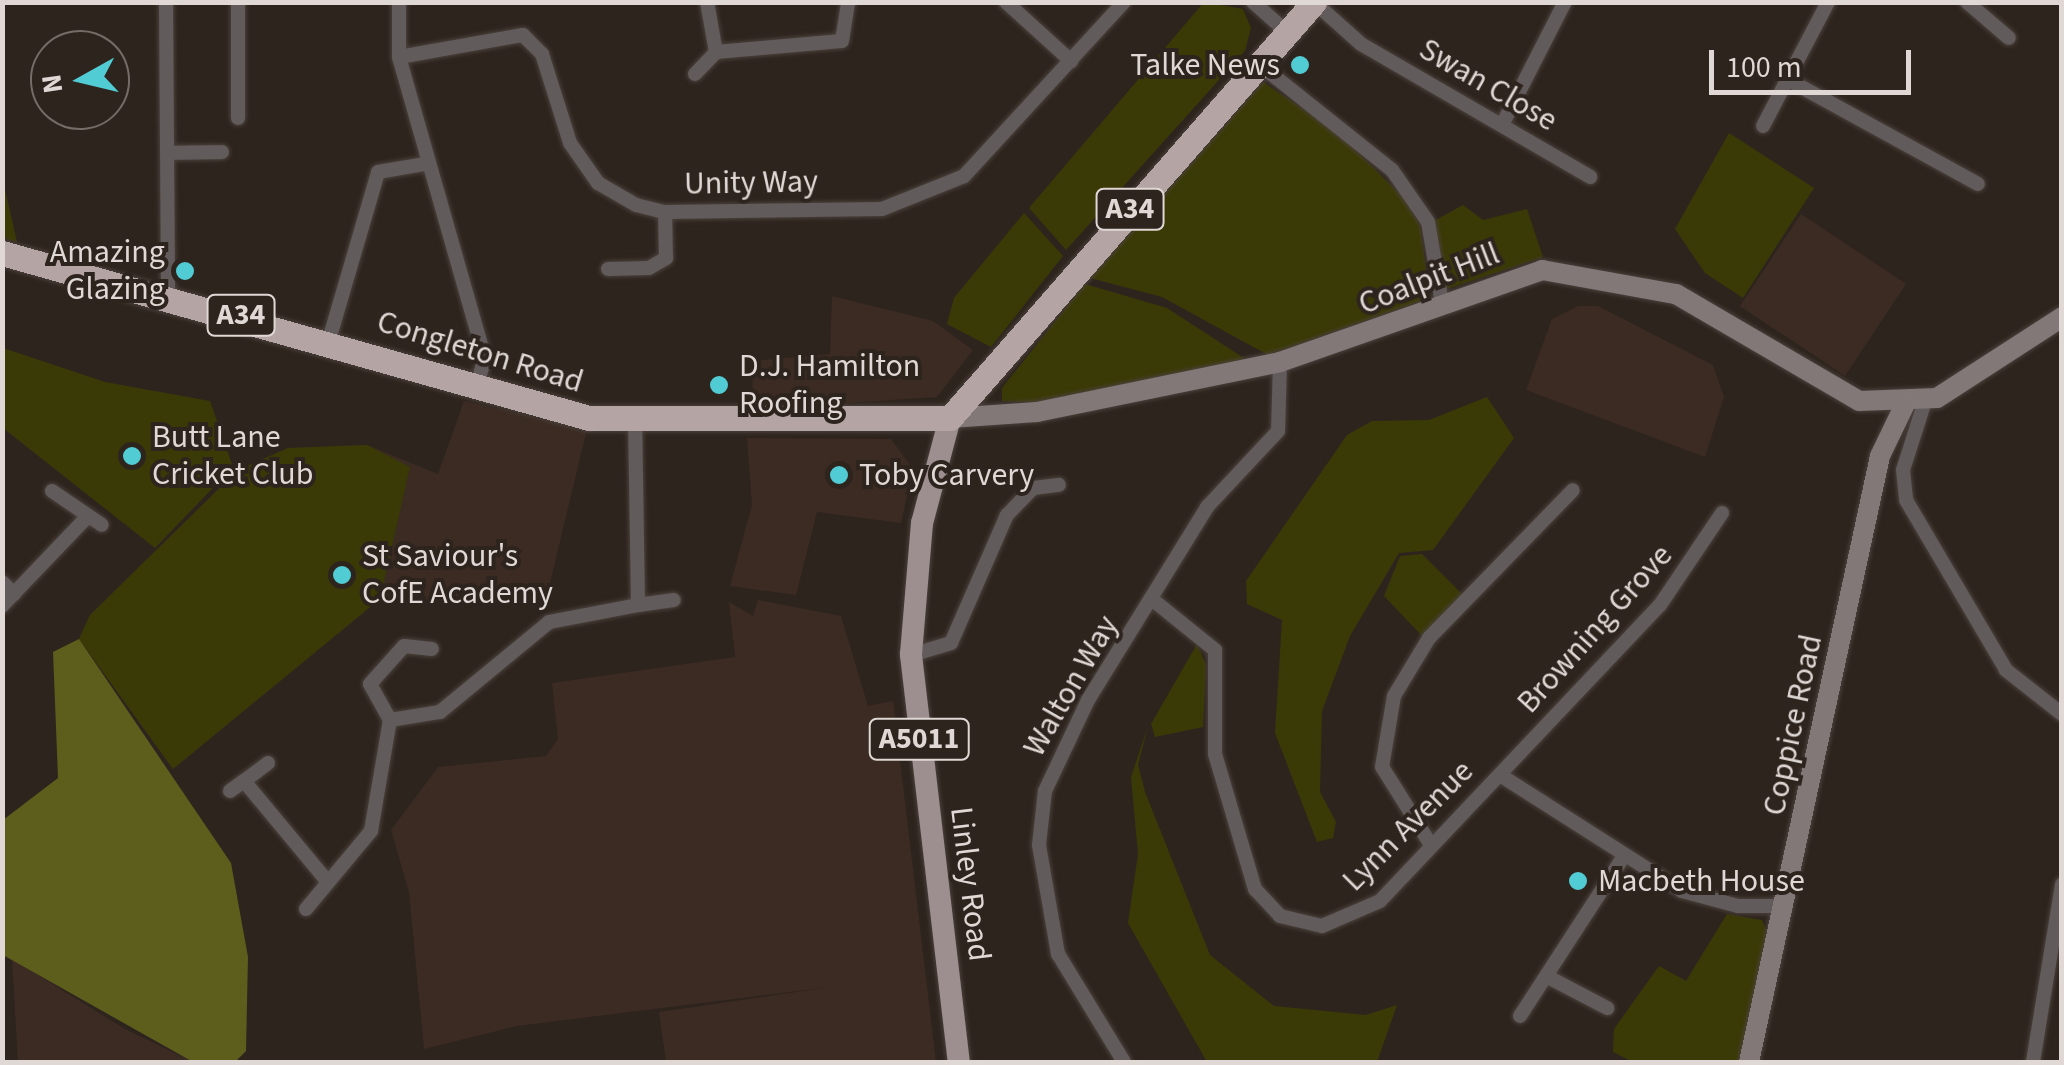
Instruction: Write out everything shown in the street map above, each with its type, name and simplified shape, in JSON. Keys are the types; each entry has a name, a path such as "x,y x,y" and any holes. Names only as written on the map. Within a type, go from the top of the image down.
{"highway":[{"name":"A34","path":"950,418 1314,2"},
{"name":"Congleton Road","path":"2,253 329,340 541,410 635,423 950,418"}],"main road":[{"name":"Linley Road","path":"950,418 922,523 911,655 960,1062"}],"street":[{"path":"166,2 168,297"},
{"path":"238,2 238,118"},
{"path":"399,2 398,58 425,164 484,358 476,387"},
{"path":"707,2 716,52"},
{"path":"695,74 716,52 842,41 848,2"},
{"path":"1006,2 1071,62"},
{"name":"Unity Way","path":"398,58 523,35 542,54 570,144 598,184 665,212 882,209 940,190 1032,110 1124,2"},
{"path":"1253,2 1288,33"},
{"name":"Swan Close","path":"1314,2 1360,44 1590,177"},
{"path":"1503,124 1565,2"},
{"path":"1763,126 1828,2"},
{"path":"1967,2 2009,38"},
{"path":"1259,64 1392,170 1428,222 1442,302"},
{"path":"1785,78 1978,184"},
{"path":"167,153 222,152"},
{"path":"329,340 378,172 425,164"},
{"path":"608,269 648,268 666,258 665,212"},
{"name":"Coalpit Hill","path":"950,418 997,414 1280,362 1542,270 1625,278 1676,294 1828,388 1915,402"},
{"path":"2062,318 1989,371 1915,402 1904,470 1906,500 2006,670 2062,714"},
{"name":"Walton Way","path":"1124,1062 1058,954 1040,817 1057,758 1207,508 1278,431 1280,362"},
{"path":"978,385 997,414"},
{"name":"Coppice Road","path":"1749,1062 1786,906 1880,456 1915,402"},
{"path":"635,423 638,605"},
{"path":"911,655 951,643 1007,515 1033,488 1059,484"},
{"path":"1432,844 1402,810 1382,766 1394,696 1445,620 1573,490"},
{"path":"2,582 8,600 95,520 52,491"},
{"name":"Browning Grove","path":"1500,775 1670,593 1722,513"},
{"path":"390,720 440,712 549,622 674,600"},
{"name":"Lynn Avenue","path":"1153,600 1215,650 1215,754 1266,905 1305,926 1340,923 1380,901 1500,775 1624,856 1712,902 1786,906"},
{"path":"306,909 372,831 390,720 370,684 404,646 432,649"},
{"path":"230,791 268,763"},
{"path":"244,781 328,882"},
{"path":"1520,1016 1624,856"},
{"path":"2034,1062 2062,884"},
{"path":"1548,977 1607,1008"}],"shaded area":[{"path":"1204,2 1243,9 1251,28 1245,51 1066,250 1029,208"},
{"path":"1263,82 1335,130 1401,195 1420,225 1430,298 1268,355 1162,297 1090,278"},
{"path":"1729,133 1814,188 1743,298 1705,273 1675,229"},
{"path":"4,185 17,242 3,238"},
{"path":"1463,205 1483,220 1527,209 1543,257 1444,290 1434,221"},
{"path":"1024,213 1063,256 991,347 947,324 954,298"},
{"path":"1801,214 1906,284 1845,376 1740,306"},
{"path":"1085,284 1167,308 1250,362 1043,403 1002,401 1002,388"},
{"path":"832,296 933,321 973,350 937,397 753,409 752,361 830,354"},
{"path":"1578,306 1598,306 1713,365 1724,397 1705,457 1526,390 1552,319"},
{"name":"Butt Lane Cricket Club","path":"3,348 105,382 210,401 233,467 155,548 3,428"},
{"path":"1487,397 1514,438 1433,550 1399,553 1350,636 1322,711 1320,792 1336,822 1333,838 1317,842 1275,733 1282,620 1247,604 1246,581 1347,435 1372,421 1429,420"},
{"name":"St Saviour's CofE Academy","path":"464,401 587,429 545,604 380,599 173,769 79,639 90,615 238,470 288,448 367,445 438,474"},
{"path":"747,438 891,439 913,469 901,523 817,512 796,595 730,586 752,505"},
{"name":"St Saviour's CofE Academy","path":"367,445 410,467 380,599 173,769 79,639 90,615 238,470 288,448"},
{"path":"1422,554 1464,596 1425,639 1384,596 1400,556"},
{"path":"758,600 841,616 868,706 893,701 936,1062 666,1062 659,1012 830,987 517,1026 424,1049 409,892 391,830 438,767 546,756 558,739 552,683 735,657 729,602 753,616"},
{"path":"79,639 231,863 248,957 246,1051 235,1062 193,1062 3,955 3,820 58,778 53,652"},
{"path":"1197,644 1206,665 1203,727 1155,737 1151,724"},
{"path":"1148,726 1138,765 1145,792 1210,955 1274,1006 1366,1015 1397,1005 1377,1062 1207,1062 1128,923 1138,854 1131,777"},
{"path":"1727,914 1762,920 1768,935 1742,1062 1633,1062 1613,1052 1614,1029 1659,966 1686,981"},
{"path":"12,959 125,1029 193,1062 18,1062"}],"place":[{"name":"Talke News","path":"1300,65"},
{"name":"Amazing Glazing","path":"185,271"},
{"name":"D.J. Hamilton Roofing","path":"719,385"},
{"name":"Butt Lane Cricket Club","path":"132,456"},
{"name":"Toby Carvery","path":"839,475"},
{"name":"St Saviour's CofE Academy","path":"342,575"},
{"name":"Macbeth House","path":"1578,881"}]}
